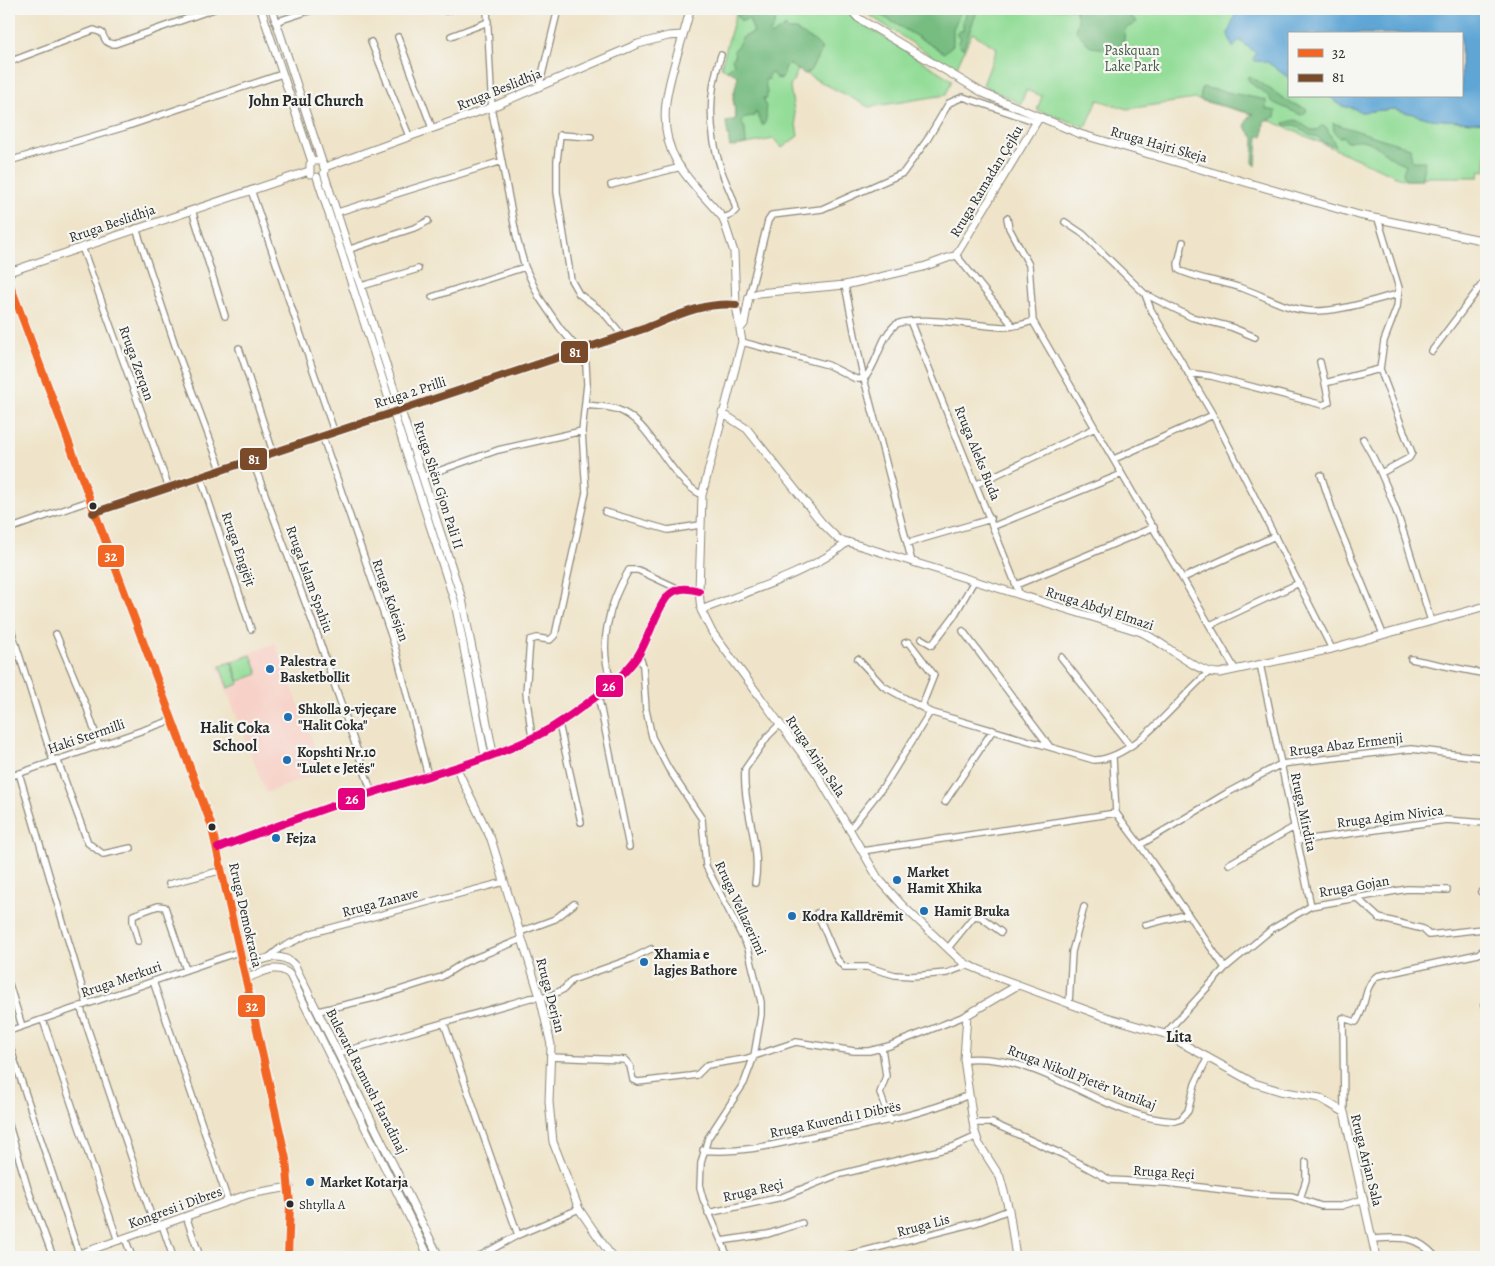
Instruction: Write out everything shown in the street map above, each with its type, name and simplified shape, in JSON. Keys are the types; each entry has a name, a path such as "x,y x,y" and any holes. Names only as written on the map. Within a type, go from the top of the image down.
{"main road":[{"name":"Rruga Demokracia","path":"9,282 93,513 202,797 218,848 286,1158 290,1187 288,1257"}],"street":[{"path":"9,62 94,30 102,33 105,41 115,44 214,9"},
{"path":"261,9 312,162 309,172 317,177 323,167 312,162"},
{"name":"Rruga Shën Gjon Pali II","path":"272,9 362,286 455,603 485,756"},
{"path":"276,22 315,9"},
{"path":"487,9 492,107 510,209 525,267 549,313 579,350 586,364 582,431 586,492 555,635 553,639 532,638 530,640 526,693 532,738"},
{"path":"539,88 558,9"},
{"name":"Rruga Arjan Sala","path":"690,9 682,35 665,111 667,136 671,150 681,167 724,218 734,252 736,305 742,342 702,494 699,591 702,610 712,632 817,774 878,878 890,893 968,965 1069,1004 1165,1034 1254,1083 1280,1091 1320,1098 1344,1112 1376,1257"},
{"name":"Rruga Hajri Skeja","path":"850,9 858,18 959,80 1038,120 1080,134 1378,220 1486,241"},
{"path":"451,36 488,22"},
{"name":"Rruga Beslidhja","path":"323,167 492,107 638,44 668,36 682,35"},
{"path":"398,37 432,128"},
{"path":"371,42 409,136"},
{"path":"722,55 713,80 710,120 720,168 736,210 724,218"},
{"path":"9,160 128,126 282,74"},
{"path":"740,329 744,324 768,221 772,216 822,209 903,173 927,140 948,103 963,97 1038,120"},
{"name":"Rruga Ramadan Çejku","path":"749,297 758,293 845,285 923,267 956,255 1038,120"},
{"path":"591,137 560,135 557,160 557,192 568,266 571,280 579,294 603,312 623,336"},
{"path":"338,212 502,161"},
{"path":"612,185 681,167"},
{"name":"Rruga Beslidhja","path":"9,272 136,228 309,172"},
{"name":"Rruga Shën Gjon Pali II","path":"317,177 397,410 424,476 468,621 493,753"},
{"path":"251,190 334,431"},
{"path":"192,210 225,316"},
{"path":"1007,218 1008,228 1029,265 1034,321 1235,669"},
{"path":"1378,220 1399,294 1397,307 1384,341 1380,369 1412,453 1409,458 1381,473"},
{"path":"350,249 417,227 428,221"},
{"path":"1065,222 1084,234 1145,294 1191,317 1231,327 1255,337"},
{"path":"136,228 177,351 222,469"},
{"path":"1183,242 1178,264 1179,270 1238,286 1268,300 1302,309 1311,311 1332,308 1399,294"},
{"name":"Rruga Zerqan","path":"82,247 169,488"},
{"path":"956,255 1013,326"},
{"path":"432,297 525,267"},
{"path":"362,286 418,269"},
{"path":"1432,351 1486,279"},
{"path":"845,285 864,379 912,562"},
{"path":"1145,294 1151,310 1213,415 1332,649"},
{"name":"Rruga 2 Prilli","path":"93,513 623,336 705,306 736,305"},
{"path":"742,342 828,365 856,379 864,379 870,373 891,330 901,321 1013,326 1034,321"},
{"name":"Rruga Aleks Buda","path":"910,321 994,526 1020,595"},
{"path":"239,348 273,452"},
{"path":"1188,372 1211,376 1323,405 1329,402 1330,398 1320,362"},
{"path":"1326,383 1380,369"},
{"path":"585,405 616,409 632,419 649,436 687,485 702,494"},
{"name":"Rruga Abdyl Elmazi","path":"722,413 747,429 832,534 847,542 1140,632 1164,644 1208,673"},
{"path":"1114,459 1213,415"},
{"path":"977,484 1095,428"},
{"path":"424,476 498,450 582,431"},
{"name":"Rruga Kolesjan","path":"322,435 395,647 428,776"},
{"path":"1362,439 1381,473 1431,621"},
{"name":"Rruga Islam Spahiu","path":"252,459 372,792"},
{"path":"994,526 1122,474"},
{"path":"1321,475 1334,515 1383,634"},
{"name":"Rruga Engjëjt","path":"201,478 251,629"},
{"path":"9,529 89,501"},
{"path":"605,512 668,530 700,525"},
{"path":"908,543 991,519"},
{"path":"1016,585 1154,527"},
{"path":"1183,578 1275,536"},
{"path":"702,610 820,560 838,551 847,542"},
{"path":"612,682 605,666 607,627 612,609 629,570 638,570 679,589"},
{"path":"922,639 932,645 954,616 974,581"},
{"path":"1210,625 1299,583"},
{"path":"218,848 372,792 456,767 532,738 559,724 598,695 631,666 640,654 662,604 668,595 679,589 689,588 699,591"},
{"path":"858,659 883,686 930,712 1094,760 1113,758 1130,746 1208,673 1332,649 1486,606"},
{"path":"9,622 55,760 88,843 104,854 131,848"},
{"path":"962,631 1050,747"},
{"path":"56,634 87,708 99,745"},
{"path":"905,642 909,642 934,675 923,703 924,708"},
{"name":"Rruga Vellazerimi","path":"640,654 643,666 646,710 652,737 668,768 702,819 708,871 741,933 753,962 761,1002 761,1015 754,1056 744,1083 708,1138 703,1150 700,1188 708,1212 728,1257"},
{"path":"1061,657 1130,746"},
{"path":"1411,659 1486,674"},
{"name":"Rruga Mirdita","path":"1260,664 1311,906"},
{"path":"598,695 629,846"},
{"path":"850,830 886,783 930,712"},
{"name":"Haki Stermilli","path":"9,777 172,720"},
{"path":"559,724 581,822"},
{"path":"755,883 758,865 745,769 768,736 780,724"},
{"path":"945,802 993,730"},
{"name":"Rruga Abaz Ermenji","path":"1140,845 1227,793 1281,764 1411,749 1486,758"},
{"path":"1113,758 1116,813 1225,968"},
{"name":"Rruga Derjan","path":"456,767 491,839 540,997 549,1033 549,1102 553,1142 579,1208 612,1257"},
{"path":"19,773 84,1005 159,1226 173,1257"},
{"path":"862,851 1116,813"},
{"name":"Rruga Agim Nivica","path":"1297,841 1446,820 1486,824"},
{"path":"1229,864 1294,828"},
{"path":"169,884 223,870"},
{"name":"Rruga Zanave","path":"268,958 280,948 312,933 504,882"},
{"name":"Rruga Gojan","path":"1165,1034 1225,968 1272,929 1311,906 1407,889 1447,890"},
{"path":"1357,898 1379,918 1423,929 1429,935 1483,929 1486,932"},
{"path":"318,1011 374,998 441,977 465,962 556,919 574,904"},
{"path":"138,941 133,915 158,906 165,906 186,970"},
{"path":"1069,1004 1072,952 1084,907"},
{"path":"817,913 837,959 844,967 867,967 895,975 912,976 947,973 968,965"},
{"path":"1145,926 1188,914"},
{"path":"948,948 974,916 982,917 1001,932"},
{"path":"1344,1112 1343,1018 1356,1022 1363,1012 1370,981 1377,976 1478,954 1486,948"},
{"path":"329,1055 540,997 564,989 572,980 619,964 651,949"},
{"name":"Rruga Merkuri","path":"9,1031 241,951"},
{"name":"Bulevard Ramush Haradinaj","path":"244,966 280,956 293,963 439,1257"},
{"path":"247,978 272,969 268,958"},
{"name":"Bulevard Ramush Haradinaj","path":"272,969 282,969 290,975 429,1257"},
{"path":"153,981 228,1201"},
{"path":"9,984 22,1026"},
{"path":"550,1057 625,1060 630,1066 634,1080 638,1082 697,1075 707,1064 754,1056 796,1042 854,1051 882,1048 967,1015 1018,985"},
{"path":"967,1015 964,1059 973,1124 976,1137 1000,1177 1009,1210 1016,1257"},
{"path":"42,1020 122,1239 132,1257"},
{"path":"444,1023 518,1235"},
{"path":"9,1044 79,1254"},
{"path":"882,1048 886,1076 880,1093 890,1121"},
{"name":"Rruga Nikoll Pjetër Vatnikaj","path":"964,1059 994,1058 1007,1061 1048,1076 1138,1115 1175,1121 1181,1119 1188,1111 1194,1084 1208,1057"},
{"name":"Rruga Kuvendi I Dibrës","path":"703,1150 738,1152 890,1121 938,1108 969,1095"},
{"name":"Rruga Reçi","path":"973,1124 992,1123 1064,1155 1110,1180 1174,1184 1266,1195 1292,1196 1330,1207 1364,1199"},
{"path":"9,1126 28,1190 53,1257"},
{"name":"Rruga Reçi","path":"708,1212 782,1197 837,1175 945,1149 976,1137"},
{"path":"1300,1199 1306,1180 1306,1162"},
{"name":"Kongresi i Dibres","path":"71,1257 264,1189 290,1187"},
{"path":"478,1257 518,1235 579,1208"},
{"name":"Rruga Lis","path":"842,1257 970,1225 1009,1210"},
{"path":"186,1216 200,1257"},
{"path":"721,1241 768,1234 802,1223"},
{"path":"1373,1239 1403,1238 1415,1240 1423,1244 1436,1257"}],"shaded area":[{"path":"275,643 324,771 266,793 217,666"}],"green space":[{"path":"847,9 855,19 952,80 946,95 869,107 798,70 790,87 798,136 782,148 774,139 730,147 726,122 736,119 733,98 739,75 721,67 736,13"},
{"name":"Paskquan Lake Park","path":"860,9 1186,9 1188,11 1195,9 1236,12 1228,34 1233,47 1239,40 1288,77 1288,98 1331,98 1341,106 1353,108 1361,112 1394,109 1431,119 1486,123 1486,171 1480,170 1479,177 1423,177 1421,180 1405,180 1260,116 1195,99 1127,109 1098,100 1086,127 1037,110 1042,96 1026,90 1021,104 983,85 997,48 972,33 955,71"},
{"path":"871,9 961,9 961,11 953,29 953,45 944,53"},
{"path":"978,9 963,49 958,44 961,38 956,34 959,31 963,31 965,11"},
{"path":"1075,9 1122,9 1137,22 1125,29 1123,48 1114,54 1108,53 1107,49 1091,47 1076,31 1078,20"},
{"path":"775,11 777,16 772,31 769,33 771,36 786,26 787,30 796,30 822,49 810,71 805,74 787,63 782,79 776,78 772,73 768,75 769,79 765,80 766,100 763,97 766,112 765,123 763,126 756,112 754,116 746,117 741,122 745,128 746,144 730,147 726,122 736,119 733,98 738,76 727,70 734,64 732,59 735,56 734,51 743,37 754,32 749,19 741,21 736,13"},
{"path":"1250,76 1291,103 1307,109 1306,112 1301,115 1272,102 1267,95 1249,81 1247,77"},
{"path":"1202,87 1266,100 1266,109 1276,111 1275,117 1264,121 1263,136 1258,136 1256,166 1253,163 1254,138 1245,127 1248,117 1254,114 1200,100"},
{"path":"1296,120 1311,130 1317,130 1321,126 1326,127 1336,146 1322,142 1318,137 1309,135 1295,125 1285,126 1284,123"},
{"path":"1333,123 1410,148 1412,161 1425,161 1421,180 1405,180 1403,173 1406,164 1391,157 1372,144 1356,140 1347,142 1343,136 1339,138 1334,131"},
{"path":"251,655 258,674 239,681 232,662"},
{"path":"231,662 239,684 228,688 220,666"},
{"path":"339,1060 437,1257 433,1257 336,1062"}],"water":[{"path":"1195,9 1486,9 1486,123 1431,119 1394,109 1361,112 1353,108 1341,106 1331,98 1462,98 1462,32 1288,32 1288,77 1267,62 1254,61 1256,53 1239,40 1233,48 1228,34 1236,12"}],"transit line":[{"name":"32","path":"9,282 211,824 286,1159 290,1204 288,1257"},
{"name":"81","path":"93,513 646,328 690,311 712,306 736,305"},
{"name":"26","path":"218,848 335,805 473,762 545,732 595,698 624,672 639,654 662,605 670,594 684,589 699,591"}],"place":[{"name":"Palestra e Basketbollit","path":"270,669"},
{"name":"Shkolla 9-vjeçare \"Halit Coka\"","path":"288,717"},
{"name":"Kopshti Nr.10 \"Lulet e Jetës\"","path":"287,760"},
{"name":"Fejza","path":"276,838"},
{"name":"Market Hamit Xhika","path":"897,880"},
{"name":"Hamit Bruka","path":"924,911"},
{"name":"Kodra Kalldrëmit","path":"792,916"},
{"name":"Xhamia e lagjes Bathore","path":"644,962"},
{"name":"Market Kotarja","path":"310,1182"},
{"name":"Shtylla A","path":"290,1204"}],"district":[{"name":"John Paul Church","path":"306,100"},
{"name":"Halit Coka School","path":"235,736"},
{"name":"Lita","path":"1179,1036"}]}
